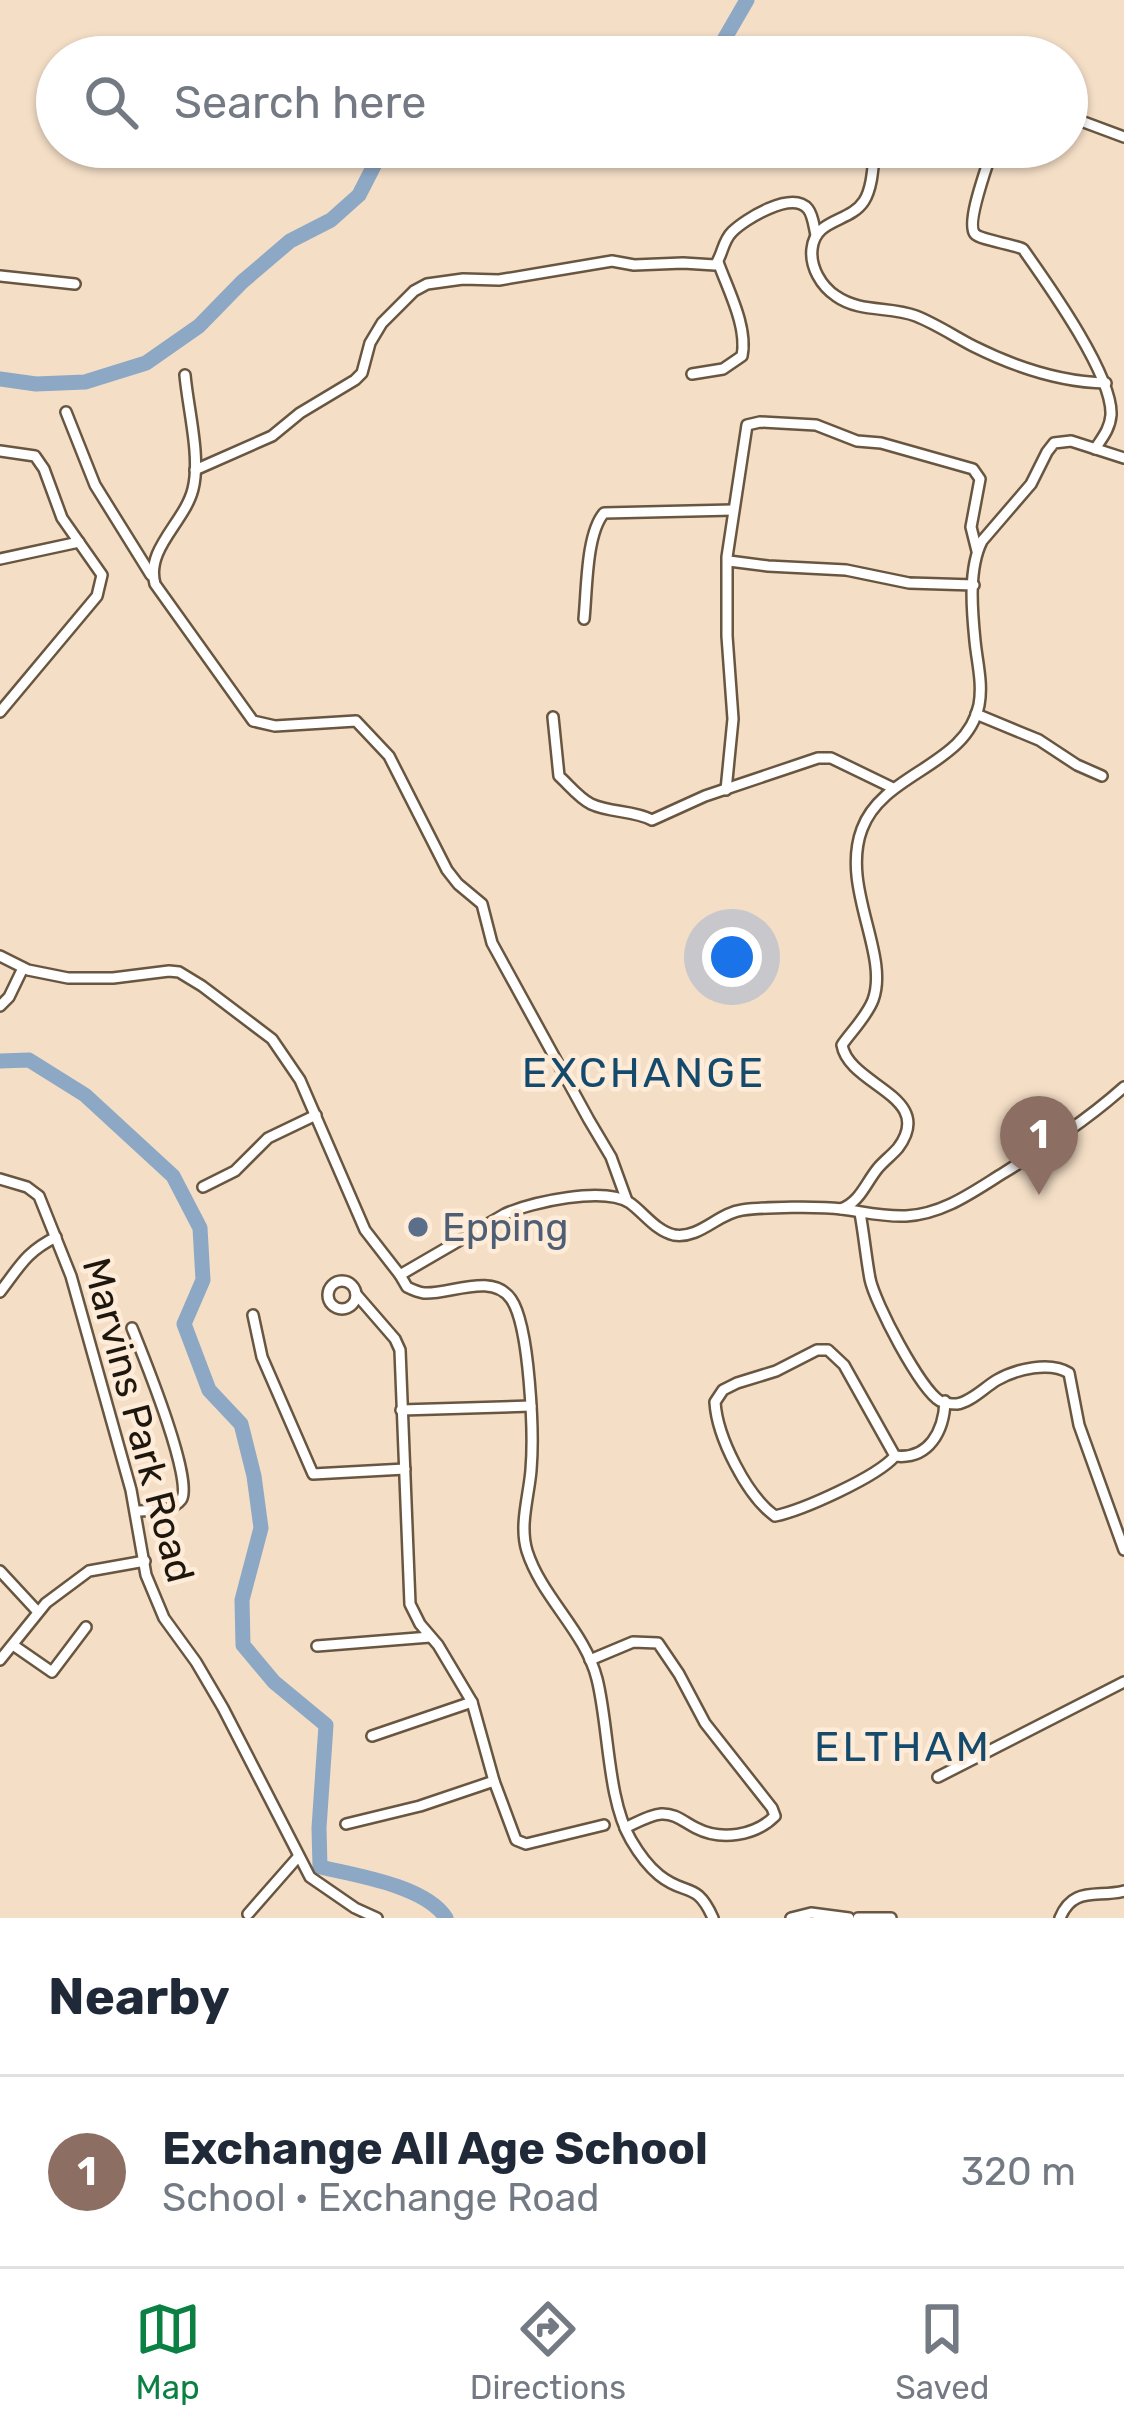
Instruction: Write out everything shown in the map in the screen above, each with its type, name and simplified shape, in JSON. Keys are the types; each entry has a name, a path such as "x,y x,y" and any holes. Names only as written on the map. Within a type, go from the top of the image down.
{"street":[{"path":"1088,124 1124,137"},
{"path":"816,235 864,201 872,168"},
{"path":"987,168 972,220 975,234 1022,249 1106,382 1111,412 1095,449"},
{"path":"692,374 722,369 742,356 742,332 718,262 731,232 773,207 796,202 811,211 815,272 825,287 849,304 918,317 1046,375 1106,382"},
{"path":"195,470 257,444 356,380 382,323 427,284 500,280 612,261 652,265 718,262"},
{"path":"0,275 75,284"},
{"path":"154,580 154,562 194,486 185,375"},
{"path":"66,412 95,485 176,615 253,721 275,726 356,721 388,756 447,870 482,904 492,943 601,1136 627,1201"},
{"path":"726,790 733,718 727,557 747,425 816,425 857,441 881,443 978,473 971,527 977,551 975,643 980,677 976,714 947,752 893,788 870,812 857,845 858,891 876,976 873,1000 842,1050 905,1110 908,1126 898,1148 880,1164 855,1204 841,1209"},
{"path":"977,551 1031,484 1053,445 1063,440 1124,458"},
{"path":"0,451 35,456 62,518 101,575 97,596 0,712"},
{"path":"584,619 600,515 733,510"},
{"path":"0,559 79,542"},
{"path":"728,561 846,570 909,584 974,584"},
{"path":"976,714 1040,740 1102,776"},
{"path":"553,717 559,776 587,802 652,820 798,764 831,758 893,788"},
{"path":"0,956 23,968 68,977 113,978 170,971 188,976 276,1042 300,1080 365,1230 406,1287 427,1293 485,1287 510,1297 523,1340 531,1406 527,1550 597,1677 625,1828 658,1874 700,1894 713,1918"},
{"path":"0,1006 10,997 23,968"},
{"path":"400,1275 519,1207 564,1198 627,1201 674,1234 711,1225 741,1210 925,1214 963,1199 1102,1108 1124,1087"},
{"path":"203,1186 235,1172 268,1138 316,1115"},
{"name":"Marvins Park Road","path":"0,1179 36,1193 71,1276 136,1511 146,1575 164,1618 223,1708 314,1880 377,1918"},
{"path":"860,1213 870,1276 882,1310 898,1343 935,1396 952,1405 998,1379 1041,1366 1069,1373 1079,1425 1124,1550"},
{"path":"0,1292 35,1247 56,1237"},
{"path":"353,1299 364,1305 400,1349 413,1612 472,1702 516,1840 526,1844 604,1825"},
{"path":"253,1315 262,1357 313,1474 405,1469"},
{"path":"132,1328 163,1411 185,1490 170,1508 136,1511"},
{"path":"818,1350 829,1350 844,1365 895,1456 886,1467 815,1504 775,1516 764,1508 728,1448 715,1402 723,1390 737,1383 776,1371 818,1350"},
{"path":"895,1456 910,1458 929,1445 944,1421 945,1401"},
{"path":"401,1409 531,1406"},
{"path":"0,1660 38,1612 89,1571 145,1561"},
{"path":"0,1571 38,1612"},
{"path":"13,1645 52,1672 86,1627"},
{"path":"317,1646 430,1636"},
{"path":"590,1660 633,1642 658,1643 705,1723 775,1816 748,1833 723,1836 658,1814 625,1828"},
{"path":"938,1777 1124,1682"},
{"path":"372,1736 472,1702"},
{"path":"346,1824 420,1806 494,1780"},
{"path":"248,1913 298,1857"},
{"path":"1060,1918 1065,1907 1081,1895 1124,1891"},
{"path":"791,1918 812,1913 849,1918"},
{"path":"858,1918 891,1918"}],"waterway":[{"path":"726,36 747,0"},
{"path":"0,379 36,384 85,382 146,363 199,326 290,241 331,220 359,195 373,168"},
{"path":"0,1061 29,1060 85,1095 173,1176 200,1228 203,1280 184,1324 209,1390 241,1424 254,1476 261,1528 242,1600 243,1645 274,1682 326,1725 320,1867 407,1890 446,1918"}],"place":[{"name":"Exchange All Age School","path":"1039,1195"},
{"name":"Epping","path":"418,1227"}],"district":[{"name":"EXCHANGE","path":"644,1072"},
{"name":"ELTHAM","path":"903,1746"}]}
